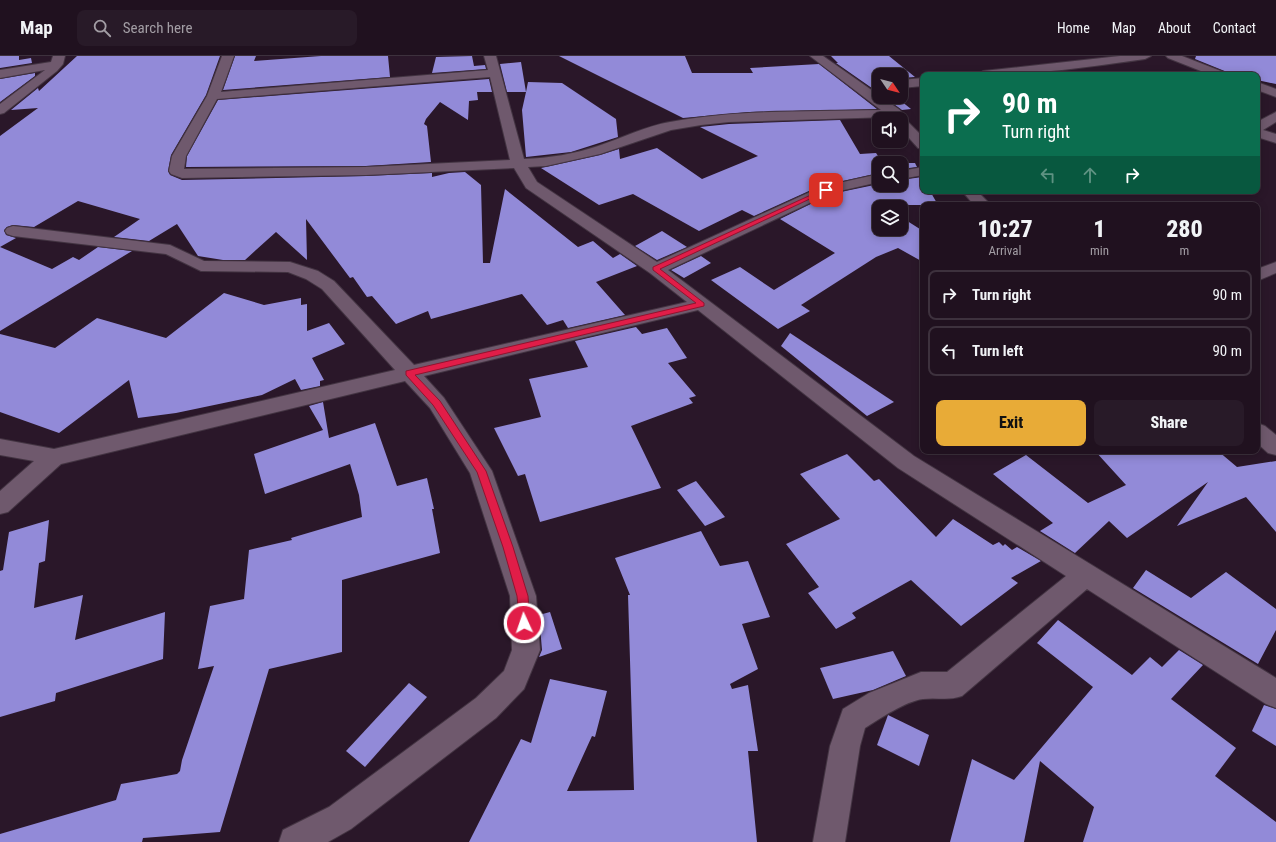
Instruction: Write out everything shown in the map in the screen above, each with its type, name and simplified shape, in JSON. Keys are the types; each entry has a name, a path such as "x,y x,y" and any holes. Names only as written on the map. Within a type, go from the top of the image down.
{"street":[{"path":"228,56 213,96 178,156 176,171 182,174 366,171 546,162 592,152 669,126 701,121 729,118 872,118"},
{"path":"816,56 862,88 891,112"},
{"path":"1014,72 1065,67 1145,56"},
{"path":"1172,56 1214,72"},
{"path":"0,74 58,60"},
{"path":"0,110 53,69 58,60"},
{"path":"213,96 494,60 518,163 531,185 656,269 906,462 1276,694"},
{"path":"908,83 920,82"},
{"path":"862,88 872,87"},
{"path":"1260,87 1276,93"},
{"path":"1260,126 1276,116"},
{"path":"908,129 920,142"},
{"path":"1260,133 1276,139"},
{"path":"908,174 920,172"},
{"path":"656,269 826,190 872,180"},
{"path":"972,194 980,202"},
{"path":"13,230 170,250 201,266 290,267 312,275 328,285 436,403 481,471 508,547 523,596 526,650 514,680 486,708 340,818 295,842"},
{"path":"1260,275 1276,267"},
{"path":"0,447 54,457 702,304"},
{"path":"1260,434 1276,447"},
{"path":"0,505 54,457"},
{"path":"829,842 845,746 853,719 879,703 921,685 952,686 1086,575"}],"building":[{"path":"0,56 19,56 19,60 31,58 32,63 0,68"},
{"path":"77,56 220,56 206,95 171,155 168,171 170,175 182,180 432,173 432,177 449,173 465,172 481,185 483,263 490,263 505,189 578,247 593,241 613,258 620,254 637,266 596,282 625,315 568,328 563,320 547,325 522,294 431,319 428,311 396,324 372,296 367,297 353,277 350,278 306,219 307,260 276,232 245,260 223,260 198,256 177,224 149,241 114,237 140,219 78,201 34,227 13,225 7,227 4,230 6,235 16,238 0,247 0,136 38,108 11,110 38,88 39,91"},
{"path":"235,56 256,56 254,61 321,56 388,56 390,77 223,90"},
{"path":"472,56 474,66 485,65 486,69 432,73 436,57"},
{"path":"559,56 685,56 692,73 753,73 750,68 819,64 877,109 749,112 683,118"},
{"path":"831,56 889,56 904,68 872,68 872,88 836,63 838,63"},
{"path":"1196,56 1276,56 1276,84 1260,81 1260,72 1227,72 1195,59"},
{"path":"521,62 526,92 507,92 500,64"},
{"path":"908,71 915,77 908,78"},
{"path":"35,73 35,76 0,102 0,79"},
{"path":"489,79 492,92 477,92 478,100 469,101 468,120 440,102 426,119 424,124 427,126 431,162 366,166 186,167 187,156 218,100"},
{"path":"528,82 562,83 616,119 618,137 571,152 526,157 522,110"},
{"path":"894,104 905,104 911,109 902,110"},
{"path":"840,120 860,154 876,153 878,156 872,156 872,175 820,186 754,216 742,210 699,231 633,194 599,205 541,168 600,155 619,149 620,159 657,148 702,179 758,156 700,127 729,124"},
{"path":"908,163 915,163 917,167 908,168"},
{"path":"920,177 920,194 932,194 936,202 920,202 920,205 908,205 908,200 872,200 872,236 908,236 908,221 920,229 920,260 898,248 876,257 801,305 810,311 778,329 711,280 740,267 774,290 835,253 780,219 831,194 872,185 872,192 908,192 908,179"},
{"path":"662,231 687,247 657,260 635,246"},
{"path":"0,247 52,269 73,257 79,260 98,247 132,251 0,331"},
{"path":"701,256 711,263 684,278 671,270"},
{"path":"224,293 264,305 301,298 301,305 307,304 307,331 329,323 345,344 312,358 324,380 320,381 320,386 301,390 295,379 262,395 176,413 138,418 129,380 59,433 0,412 0,334 55,348 97,318 166,338"},
{"path":"636,327 642,334 667,328 687,358 668,363 696,396 689,398 693,403 631,426 661,488 540,522 525,474 518,476 494,428 541,417 529,379 588,367 575,341"},
{"path":"790,333 894,402 867,416 781,346"},
{"path":"323,402 329,438 375,423 397,486 427,478 434,509 432,509 440,553 342,580 342,652 269,669 220,832 143,838 142,842 0,842 0,834 116,800 121,784 177,774 180,771 182,760 214,666 198,669 210,606 244,599 249,550 292,540 291,538 362,517 359,495 350,464 265,494 254,454 323,430 309,406"},
{"path":"847,454 874,481 879,479 936,537 953,519 993,545 999,542 1003,546 1005,544 1012,550 1017,547 1041,561 1011,578 1018,583 961,626 911,580 852,613 856,618 836,629 808,593 819,587 786,544 840,519 800,474"},
{"path":"1098,454 1222,454 1237,467 1276,461 1276,532 1246,497 1177,526 1208,482 1127,538 1109,521 1075,553 1040,531 1053,523 993,474 1026,455 1088,503 1126,485"},
{"path":"696,481 725,517 705,526 677,490"},
{"path":"49,520 45,561 39,563 34,608 83,595 75,640 165,612 163,659 56,693 55,701 0,717 0,571 3,570 9,532"},
{"path":"701,531 720,566 748,561 770,617 742,624 758,669 730,684 732,689 748,685 758,751 748,751 757,842 469,842 521,739 531,743 550,679 607,691 595,737 592,736 567,791 634,790 628,595 630,595 615,558"},
{"path":"1146,570 1191,598 1226,572 1276,609 1276,630 1258,664 1133,588"},
{"path":"550,612 562,649 539,657 542,650 539,615"},
{"path":"1058,620 1132,675 1150,657 1162,667 1179,650 1203,665 1171,699 1236,748 1215,776 1276,822 1276,842 1083,842 1094,807 1040,761 1024,842 950,842 972,759 1014,780 1093,687 1037,643"},
{"path":"893,651 906,676 873,690 833,699 820,668"},
{"path":"409,683 427,697 365,767 346,751"},
{"path":"1264,705 1276,709 1276,746 1252,731"},
{"path":"888,715 929,735 919,766 877,745"}],"route":[{"path":"524,623 523,596 508,547 481,471 436,403 409,373 702,304 656,269 826,190"}]}
